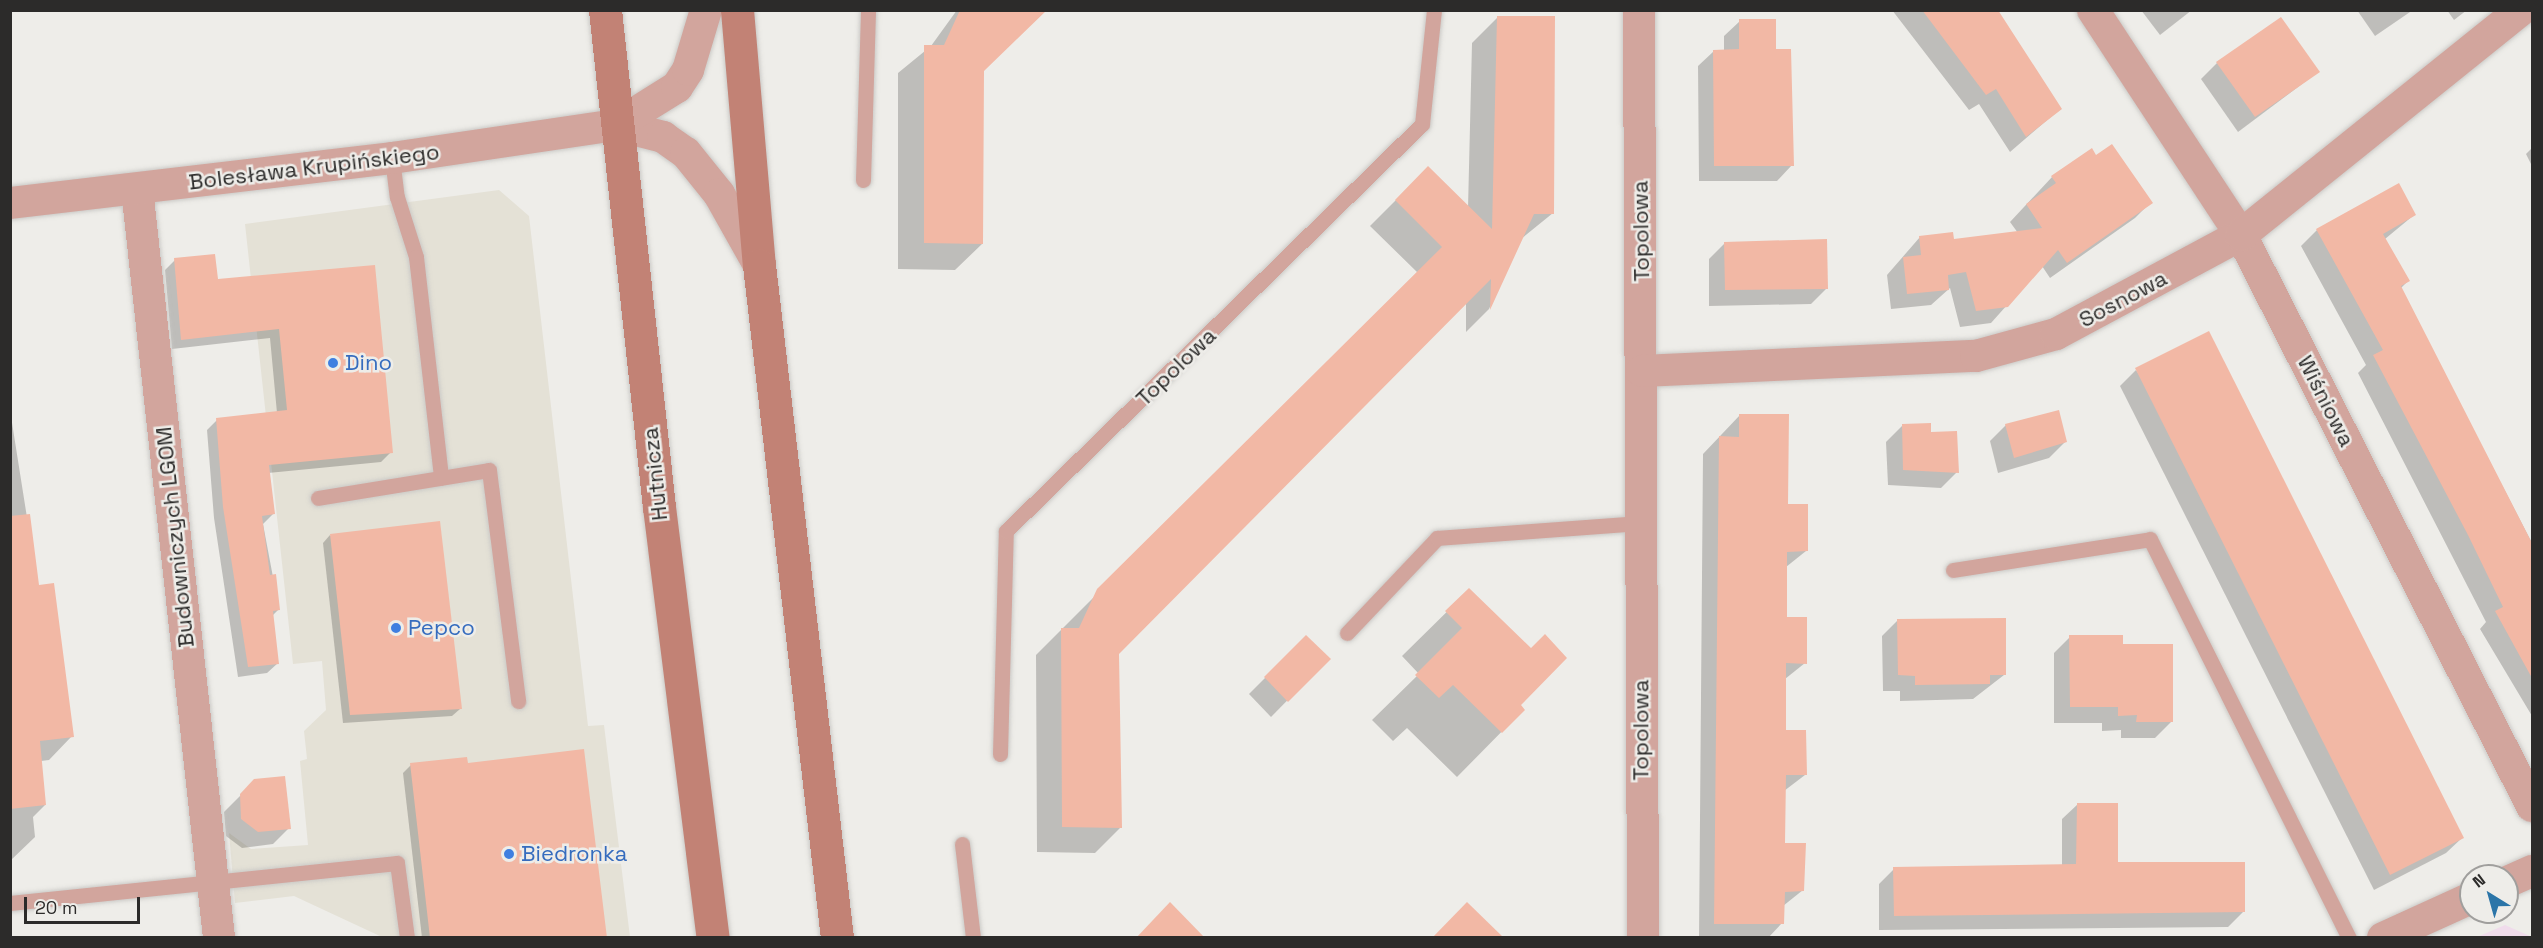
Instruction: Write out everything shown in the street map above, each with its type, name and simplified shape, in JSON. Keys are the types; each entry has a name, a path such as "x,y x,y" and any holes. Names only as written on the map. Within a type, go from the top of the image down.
{"main road":[{"name":"Hutnicza","path":"605,10 616,125 713,938"},
{"path":"737,10 759,265 837,938"}],"street":[{"path":"616,125 677,87 688,70 706,10"},
{"name":"Topolowa","path":"1639,10 1643,938"},
{"name":"Wiśniowa","path":"2093,10 2241,235 2532,806"},
{"name":"Sosnowa","path":"1642,371 1976,356 2018,348 2056,334 2241,235 2521,10"},
{"path":"616,125 663,137 686,153 719,194 759,265"},
{"name":"Bolesława Krupińskiego","path":"10,202 392,158 616,125"},
{"name":"Budowniczych LGOM","path":"137,189 219,938"},
{"path":"2383,938 2459,903"}],"lane":[{"path":"863,180 868,10"},
{"name":"Topolowa","path":"1000,754 1006,531 1422,124 1434,10"},
{"path":"392,158 397,197 416,257 441,478"},
{"path":"318,498 489,470 518,701"},
{"path":"1347,633 1437,538 1640,523"},
{"path":"1953,570 2151,539 2349,938"},
{"path":"962,844 973,938"},
{"path":"10,903 213,885 397,862 407,938"}],"shaded area":[{"path":"499,190 529,216 588,726 604,725 630,937 382,937 294,896 235,903 229,833 251,849 308,845 300,761 307,759 304,731 326,710 322,661 293,664 245,224"},
{"path":"2505,925 2532,937 2477,937"}],"building":[{"path":"960,10 1047,10 984,71 983,244 924,243 924,45 944,45"},
{"path":"1922,10 1998,10 2062,109 2026,137 1996,89 1986,95"},
{"path":"1497,16 1555,16 1554,214 1534,214 1490,310 1491,279 1119,654 1122,828 1062,827 1061,628 1079,628 1097,589 1442,247 1395,200 1428,166 1492,229"},
{"path":"2281,17 2320,72 2255,117 2216,62"},
{"path":"1739,19 1776,19 1776,49 1791,49 1794,166 1714,166 1713,50 1739,49"},
{"path":"2112,144 2153,203 2067,263 2058,250 2008,307 1976,311 1966,272 1948,275 1949,290 1907,294 1903,257 1921,255 1919,236 1953,232 1954,239 2042,228 2026,204 2056,183 2051,176 2092,148 2096,155"},
{"path":"2399,183 2416,215 2383,234 2410,281 2401,286 2532,543 2532,678 2495,611 2503,607 2468,535 2373,355 2383,350 2316,229"},
{"path":"1827,239 1828,289 1725,290 1724,242"},
{"path":"215,254 218,279 375,265 393,453 269,465 275,514 262,516 270,575 276,574 280,610 273,611 279,664 248,667 223,507 216,418 287,410 279,329 181,340 174,258"},
{"path":"2209,331 2464,838 2390,875 2135,368"},
{"path":"2059,410 2067,442 2014,458 2005,424"},
{"path":"1739,414 1789,414 1788,504 1808,504 1808,551 1787,552 1787,617 1807,617 1807,664 1786,663 1786,730 1806,730 1807,775 1786,775 1785,843 1806,843 1804,891 1785,892 1784,924 1714,924 1719,436 1739,437"},
{"path":"1931,423 1931,432 1957,431 1959,473 1903,470 1902,424"},
{"path":"30,514 39,585 54,583 74,737 40,741 46,805 10,809 10,516"},
{"name":"Pepco","path":"440,521 462,709 350,715 330,534"},
{"path":"1469,588 1531,648 1545,634 1567,658 1521,705 1525,710 1502,733 1453,685 1439,698 1415,675 1462,628 1445,611"},
{"path":"2006,618 2006,675 1990,675 1990,684 1915,685 1915,676 1898,675 1897,619"},
{"path":"1306,635 1331,659 1288,702 1264,677"},
{"path":"2069,635 2123,635 2123,644 2173,644 2173,722 2136,722 2137,715 2118,716 2118,707 2070,707"},
{"name":"Biedronka","path":"584,749 607,938 430,938 410,763 467,757 468,763"},
{"path":"285,776 291,829 258,832 241,819 240,794 254,779"},
{"path":"2077,803 2118,803 2118,862 2245,862 2245,912 1894,916 1893,867 2076,864"},
{"path":"1170,902 1205,938 1136,938"},
{"path":"1467,902 1504,938 1432,938"}],"place":[{"name":"Dino","path":"333,363"},
{"name":"Pepco","path":"396,628"},
{"name":"Biedronka","path":"509,854"}]}
